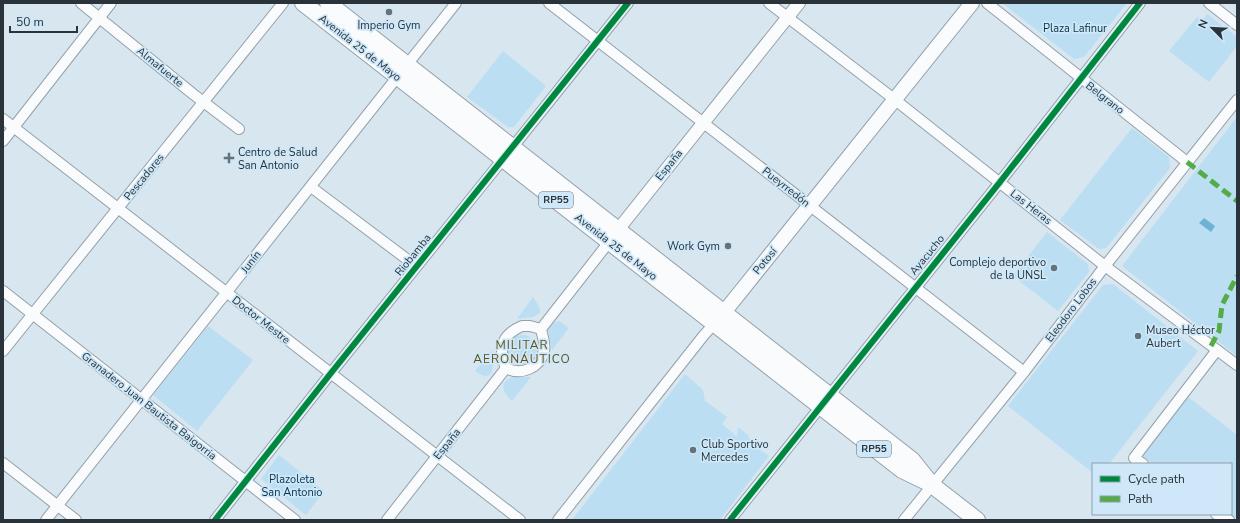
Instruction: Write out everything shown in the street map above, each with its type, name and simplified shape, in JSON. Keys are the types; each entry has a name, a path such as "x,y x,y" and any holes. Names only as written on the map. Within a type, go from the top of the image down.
{"main road":[{"name":"Avenida 25 de Mayo","path":"303,3 402,72 824,401 912,460 932,485 977,520"},
{"name":"Avenida 25 de Mayo","path":"328,3 402,72"},
{"name":"Potosí","path":"719,318 972,3"}],"street":[{"name":"Almafuerte","path":"81,3 239,129"},
{"path":"3,141 111,3"},
{"name":"Pescadores","path":"3,351 284,3"},
{"name":"Junín","path":"46,520 456,3"},
{"name":"Pueyrredón","path":"549,3 1024,372"},
{"name":"Riobamba","path":"215,520 416,266 508,154 628,3"},
{"name":"Las Heras","path":"769,3 894,99 1105,266 1237,365"},
{"name":"España","path":"541,329 613,236 799,3"},
{"name":"Belgrano","path":"986,3 1186,162"},
{"name":"Ayacucho","path":"735,518 824,401 1000,182 1140,3"},
{"path":"1209,3 1237,25"},
{"name":"Eleodoro Lobos","path":"904,520 1024,372 1186,162 1237,100"},
{"name":"Doctor Mestre","path":"3,119 520,520"},
{"path":"311,187 416,266"},
{"name":"Granadero Juan Bautista Baigorria","path":"3,291 295,520"},
{"name":"Potosí","path":"558,520 719,318"},
{"path":"522,326 530,326 541,329 544,341 544,350 541,359 535,366 527,370 518,371 506,368 502,358 501,349 503,341 508,334 514,329 522,326"},
{"path":"1142,463 1134,458 1217,350"},
{"name":"España","path":"387,520 506,368"},
{"path":"3,463 76,520"},
{"path":"948,497 962,520"},
{"path":"1218,515 1228,520"}],"green space":[{"name":"Plaza Lafinur","path":"1002,3 1127,3 1084,57 1074,59"},
{"path":"1207,14 1237,37 1237,46 1209,82 1169,51 1197,17 1202,21"},
{"path":"503,51 546,86 514,127 508,127 467,97"},
{"path":"1237,117 1237,356 1122,266"},
{"path":"1132,128 1169,157 1170,168 1106,248 1099,249 1060,220"},
{"name":"Complejo deportivo de la UNSL","path":"1047,232 1088,264 1089,272 1058,311 1013,276"},
{"path":"1113,284 1198,351 1110,463 1092,463 1092,472 1008,406 1103,285"},
{"path":"533,297 539,307 540,313 533,317 517,319"},
{"path":"559,321 569,328 552,350 548,330 553,323"},
{"path":"208,326 253,360 197,431 153,395"},
{"path":"522,335 533,339 537,350 533,361 522,365 511,361 507,350 511,339"},
{"path":"492,350 493,367 490,375 482,375 475,371"},
{"name":"Club Sportivo Mercedes","path":"685,374 703,390 705,401 727,417 722,424 737,437 738,427 748,435 751,443 769,456 720,520 572,520"},
{"path":"513,377 531,377 512,401 505,391 504,385 508,379"},
{"path":"1187,396 1237,435 1237,519 1231,515 1232,515 1232,463 1152,463 1141,455"},
{"name":"Plazoleta San Antonio","path":"279,455 324,491 306,515 261,479"}],"water":[{"path":"1204,218 1215,226 1211,232 1199,223"}],"marked path":[{"path":"1187,162 1237,201"},
{"path":"1211,346 1219,331 1222,305 1237,276"}],"cycle path":[{"path":"215,520 628,3"},
{"path":"730,520 1000,182 1140,3"}],"place":[{"name":"Imperio Gym","path":"389,12"},
{"name":"Centro de Salud San Antonio","path":"229,158"},
{"name":"Work Gym","path":"728,246"},
{"name":"Complejo deportivo de la UNSL","path":"1054,268"},
{"name":"Museo Héctor Aubert","path":"1138,336"},
{"name":"Club Sportivo Mercedes","path":"693,450"}],"district":[{"name":"MILITAR AERONÁUTICO","path":"522,352"}]}
